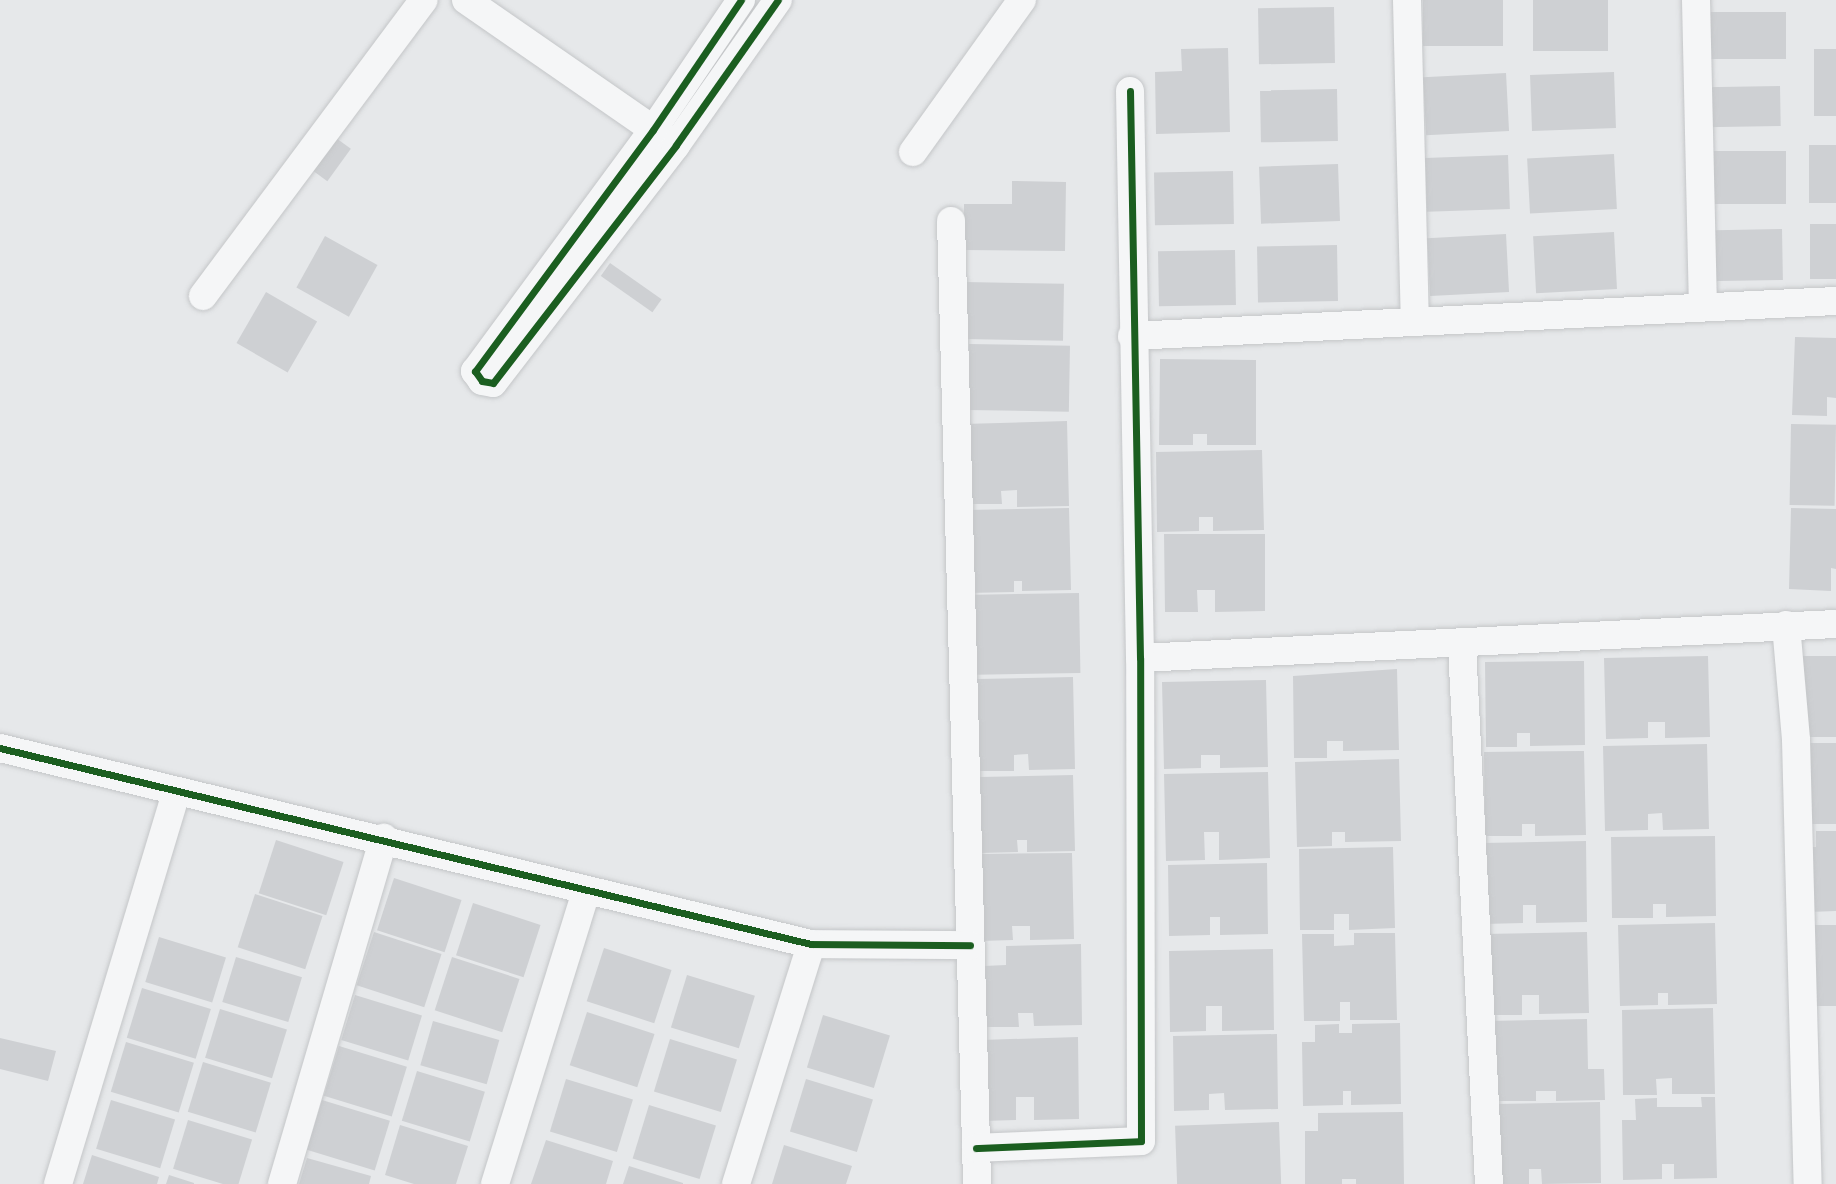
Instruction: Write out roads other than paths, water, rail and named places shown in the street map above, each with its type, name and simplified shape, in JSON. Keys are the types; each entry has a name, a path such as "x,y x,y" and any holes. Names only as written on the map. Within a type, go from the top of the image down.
{"street":[{"path":"203,296 424,0"},
{"path":"466,0 665,137"},
{"path":"741,0 665,137 493,383 482,382 475,371 665,137 778,0"},
{"path":"913,152 1022,0"},
{"path":"1407,0 1415,318"},
{"path":"1696,0 1703,306"},
{"path":"976,1147 1141,1141 1140,658 1132,336 1130,91"},
{"path":"951,221 977,1184"},
{"path":"1132,336 1415,318 1836,301"},
{"path":"1140,658 1462,646 1836,624"},
{"path":"1786,625 1796,740 1808,1184"},
{"path":"1462,646 1489,1184"},
{"path":"0,748 176,792 384,838 586,891 811,944 970,945"},
{"path":"58,1184 176,792"},
{"path":"282,1184 384,838"},
{"path":"495,1184 586,891"},
{"path":"736,1184 811,944"}]}
